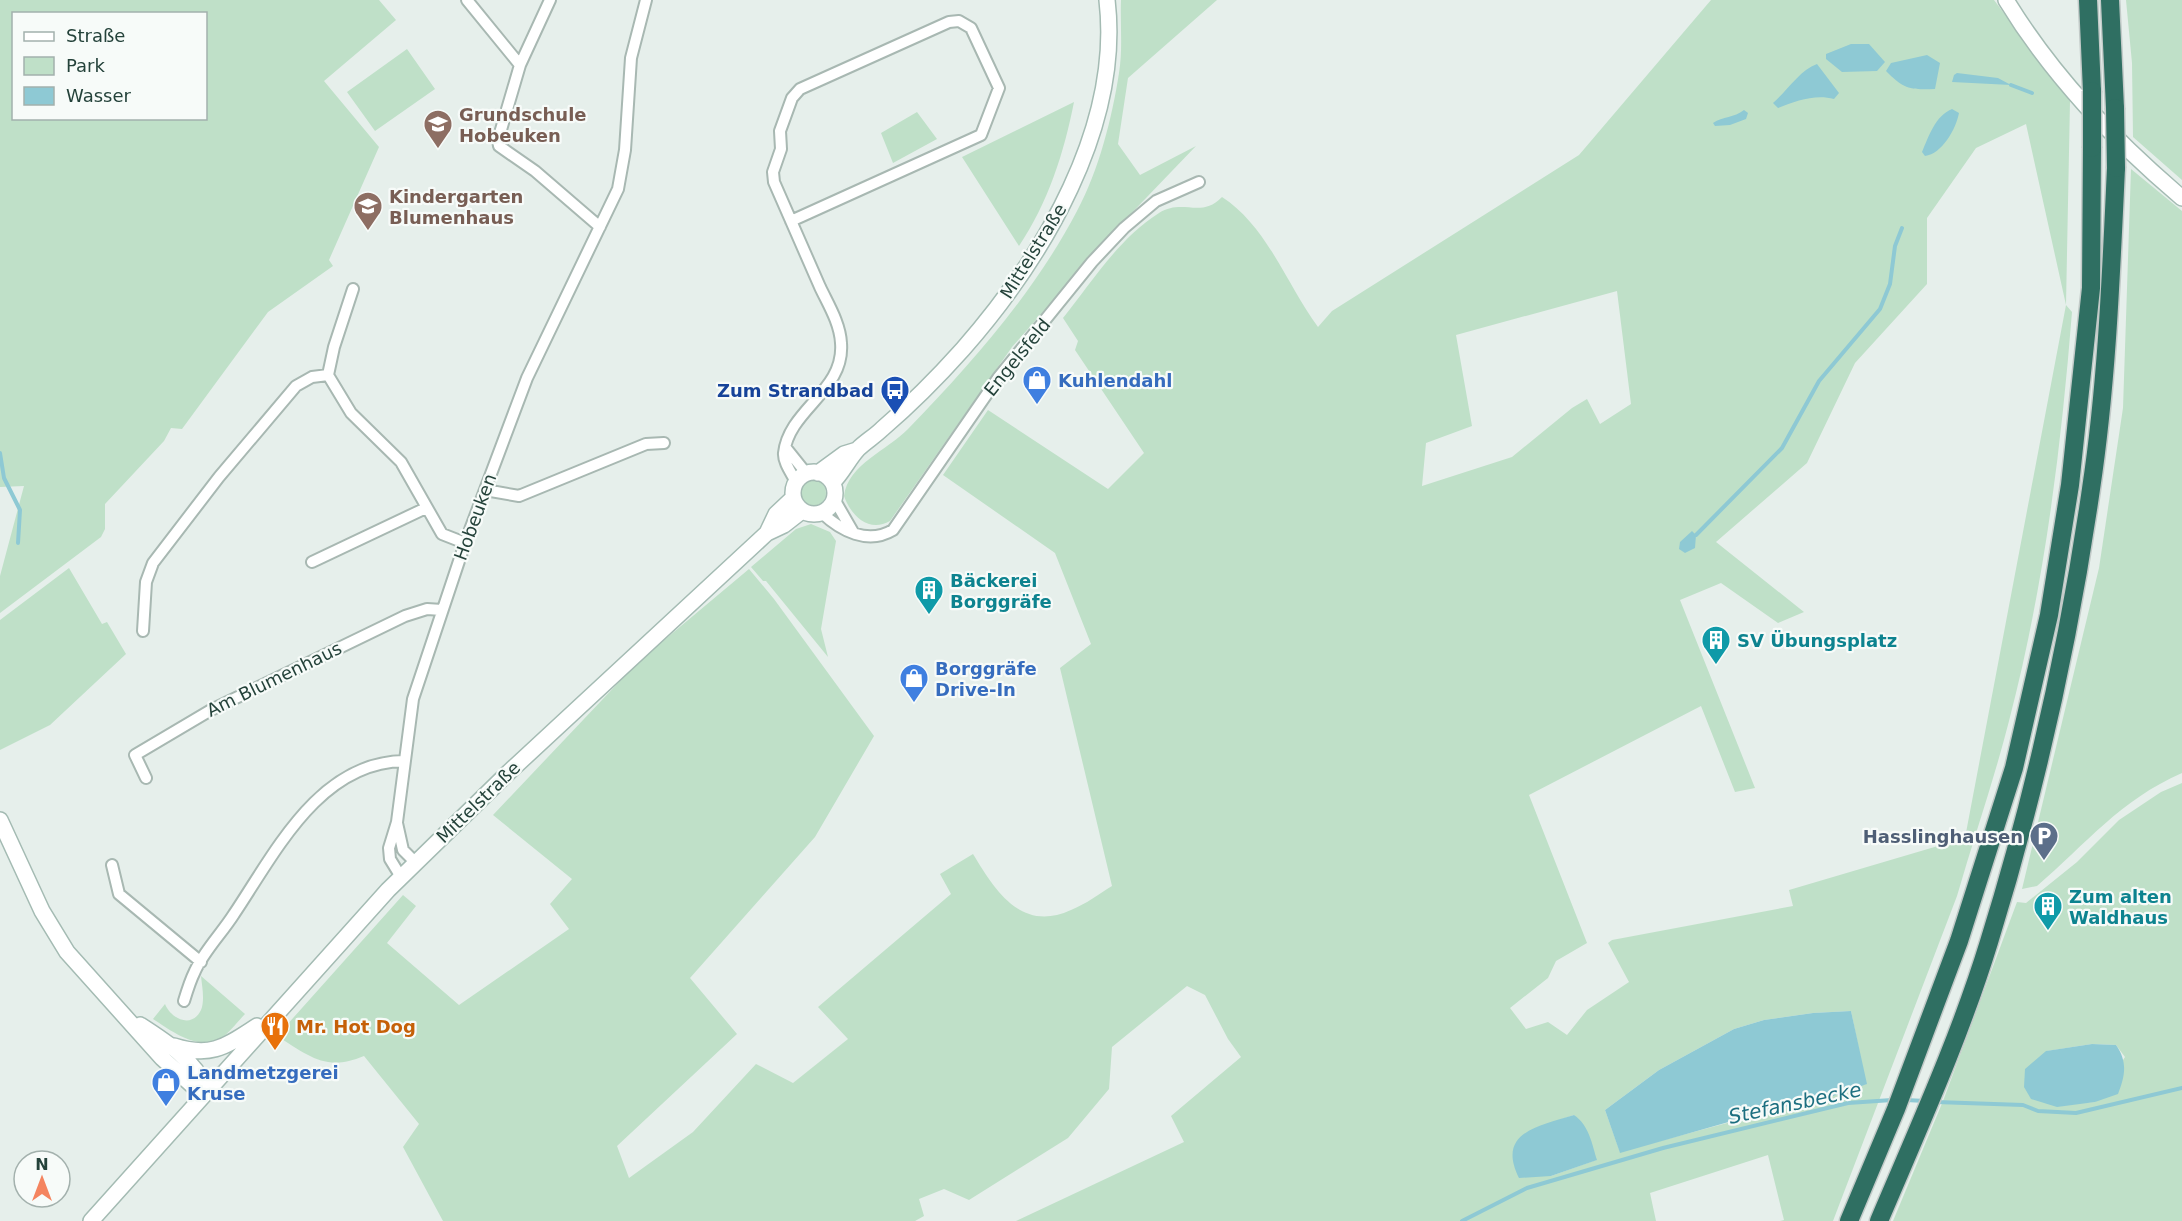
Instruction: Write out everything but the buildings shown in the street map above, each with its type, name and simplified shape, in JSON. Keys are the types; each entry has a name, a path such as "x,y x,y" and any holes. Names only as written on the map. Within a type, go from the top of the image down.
{"highway":[{"path":"1849,1221 1912,1067 1985,863 2017,758 2049,615 2070,485 2091,288 2092,91 2088,0"},
{"path":"1879,1221 1963,1018 2011,870 2070,622 2092,487 2105,365 2116,168 2110,0"}],"main road":[{"name":"Mittelstraße","path":"833,482 846,468 857,450 883,429 962,350 1024,271 1056,219 1080,168 1094,127 1103,85 1107,44 1107,0"},
{"path":"2006,0 2074,95 2134,157 2182,198"},
{"name":"Mittelstraße","path":"807,476 844,454 857,450"},
{"path":"807,476 833,482 834,499 822,513 811,514 802,511 793,498 807,476"},
{"name":"Mittelstraße","path":"767,533 776,514 793,498"},
{"name":"Mittelstraße","path":"91,1221 272,1017 401,877 599,687 767,533 784,525 802,511"},
{"path":"0,820 42,911 68,952 93,984 123,1013 162,1058 206,1093"},
{"path":"123,1013 171,1045 195,1067 206,1093"},
{"path":"171,1045 186,1050 216,1051 272,1017"}],"street":[{"path":"467,0 520,65"},
{"path":"550,0 520,65 498,140 499,146 535,171 600,226"},
{"name":"Hobeuken","path":"401,877 390,859 389,848 397,822 412,699 465,543 527,378 618,189 623,168 631,58 646,0"},
{"path":"791,222 981,135 999,88 970,28 959,21 949,22 795,94 780,131 781,150 772,177 791,222 837,324 841,343 833,379 792,429 786,448 807,476"},
{"name":"Engelsfeld","path":"822,513 833,523 874,537 893,530 998,378 1092,262 1124,228 1156,201 1199,182"},
{"path":"353,289 334,347 328,375 351,413 401,462 442,534 465,543"},
{"path":"143,631 146,582 153,563 219,477 296,386 312,377 328,375"},
{"path":"485,490 519,496 646,444 664,443"},
{"path":"834,499 854,532"},
{"path":"312,562 426,508"},
{"name":"Am Blumenhaus","path":"146,778 135,755 210,710 405,616 427,609 442,610"},
{"path":"184,1001 201,962 279,842 300,817 330,790 362,770 385,761 404,761"},
{"name":"Hobeuken","path":"397,822 403,850 416,863"},
{"path":"112,865 119,894 201,962"}],"green space":[{"path":"0,0 379,0 396,20 324,81 379,147 329,260 333,266 268,312 182,429 171,428 164,441 105,504 105,529 101,537 0,613 0,576 24,486 0,487"},
{"path":"1121,0 1217,0 1128,78 1118,144 1140,175 1196,146 1122,223 1012,347 890,521 875,525 868,524 856,516 844,496 853,475 870,458 900,437 978,353 1022,299 1060,241 1085,195 1104,144 1116,90 1121,55"},
{"path":"1711,0 1994,0 2070,101 2066,305 2072,312 2050,518 2032,620 2003,743 1957,896 1833,1221 1780,1221 1784,1220 1768,1155 1650,1193 1656,1221 1016,1221 1184,1142 1171,1116 1241,1057 1228,1039 1205,995 1187,986 1112,1047 1109,1089 1068,1138 969,1200 944,1189 919,1199 924,1216 915,1221 443,1221 403,1147 419,1124 364,1056 351,1061 318,1060 277,1036 403,895 416,906 387,943 459,1005 569,929 550,904 572,879 493,815 638,662 749,569 774,599 874,736 815,837 690,978 737,1034 617,1146 629,1178 693,1132 756,1064 793,1083 848,1039 818,1007 951,894 940,874 973,854 1000,894 1024,912 1038,916 1053,916 1071,910 1112,886 1060,668 1091,644 1055,553 943,475 988,410 1108,489 1144,453 1075,350 1078,341 1063,318 1119,248 1131,235 1159,213 1176,207 1207,207 1222,197 1238,209 1264,240 1318,327 1332,311 1579,155","holes":["2026,124 2066,305 1965,838 1789,890 1793,906 1612,940 1608,943 1629,982 1587,1010 1567,1035 1548,1022 1526,1029 1510,1008 1548,978 1556,961 1587,943 1529,795 1701,706 1735,792 1755,788 1680,600 1721,583 1778,623 1804,612 1716,542 1807,463 1855,363 1927,284 1927,218 1976,148","1617,291 1631,404 1600,424 1587,399 1572,408 1512,457 1422,486 1426,443 1472,426 1456,335","1851,1011 1866,1084 1620,1152 1605,1110 1659,1070 1734,1029 1764,1020 1813,1013","1574,1115 1596,1160 1551,1176 1536,1128"]},
{"path":"2126,0 2182,0 2182,180 2133,137 2132,63"},
{"path":"407,49 435,89 375,131 347,92"},
{"path":"1074,102 1054,177 1038,213 1019,246 962,157"},
{"path":"917,112 937,139 893,163 881,133"},
{"path":"2131,169 2182,211 2182,773 2140,796 2122,810 2037,886 2022,889 2099,568 2123,408"},
{"path":"813,480 822,484 826,493 822,502 813,506 804,502 800,493 804,484"},
{"path":"811,524 830,532 836,541 821,629 828,657 766,581 763,581 751,567 796,529"},
{"path":"69,568 102,624 107,622 126,654 50,725 0,750 0,620"},
{"path":"2182,783 2182,1221 1893,1221 1943,1101 2017,902 2026,903 2077,862 2119,820 2161,792","holes":["2092,1044 2116,1045 2125,1057 2095,1102 2076,1103 2047,1051"]},
{"path":"201,976 245,1014 225,1035 210,1042 192,1041 153,1019 165,1004 172,1014 182,1020 197,1016 203,1002"}],"water":[{"path":"1851,44 1869,44 1885,62 1877,71 1842,72 1826,59 1826,54"},
{"path":"1927,55 1940,63 1935,89 1908,87 1898,82 1886,71 1891,63"},
{"path":"1817,64 1839,93 1834,99 1813,98 1778,108 1773,103 1800,76"},
{"path":"1957,73 1998,78 2011,85 1952,82"},
{"path":"1952,109 1959,113 1947,140 1937,151 1925,156 1922,152 1933,127 1941,116"},
{"path":"1744,110 1748,113 1746,119 1730,125 1715,126 1713,123 1736,114"},
{"path":"1692,531 1696,535 1695,548 1685,553 1679,549 1680,542"},
{"path":"1851,1011 1867,1084 1833,1096 1760,1113 1620,1153 1605,1110 1659,1070 1734,1029 1764,1020 1813,1013"},
{"path":"2092,1044 2116,1045 2120,1051 2124,1069 2118,1094 2095,1102 2057,1107 2031,1099 2024,1087 2025,1069 2046,1051"},
{"path":"1574,1115 1587,1129 1597,1160 1551,1176 1519,1178 1513,1163 1513,1150 1517,1141 1525,1133 1535,1128"}],"waterway":[{"path":"2011,85 2032,93"},
{"path":"1696,535 1782,448 1819,381 1880,309 1890,284 1895,246 1902,228"},
{"path":"0,453 4,478 20,510 18,543"},
{"name":"Stefansbecke","path":"1936,1102 2023,1105 2038,1111 2076,1113 2182,1088"},
{"name":"Stefansbecke","path":"1462,1221 1527,1188 1663,1148 1848,1103 1892,1100"},
{"name":"Stefansbecke","path":"1906,1100 1925,1101"}],"place":[{"name":"Grundschule Hobeuken","path":"438,150"},
{"name":"Kindergarten Blumenhaus","path":"368,232"},
{"name":"Kuhlendahl","path":"1037,406"},
{"name":"Zum Strandbad","path":"895,416"},
{"name":"Bäckerei Borggräfe","path":"929,616"},
{"name":"SV Übungsplatz","path":"1716,666"},
{"name":"Borggräfe Drive-In","path":"914,704"},
{"name":"Hasslinghausen","path":"2044,862"},
{"name":"Zum alten Waldhaus","path":"2048,932"},
{"name":"Mr. Hot Dog","path":"275,1052"},
{"name":"Landmetzgerei Kruse","path":"166,1108"}]}
